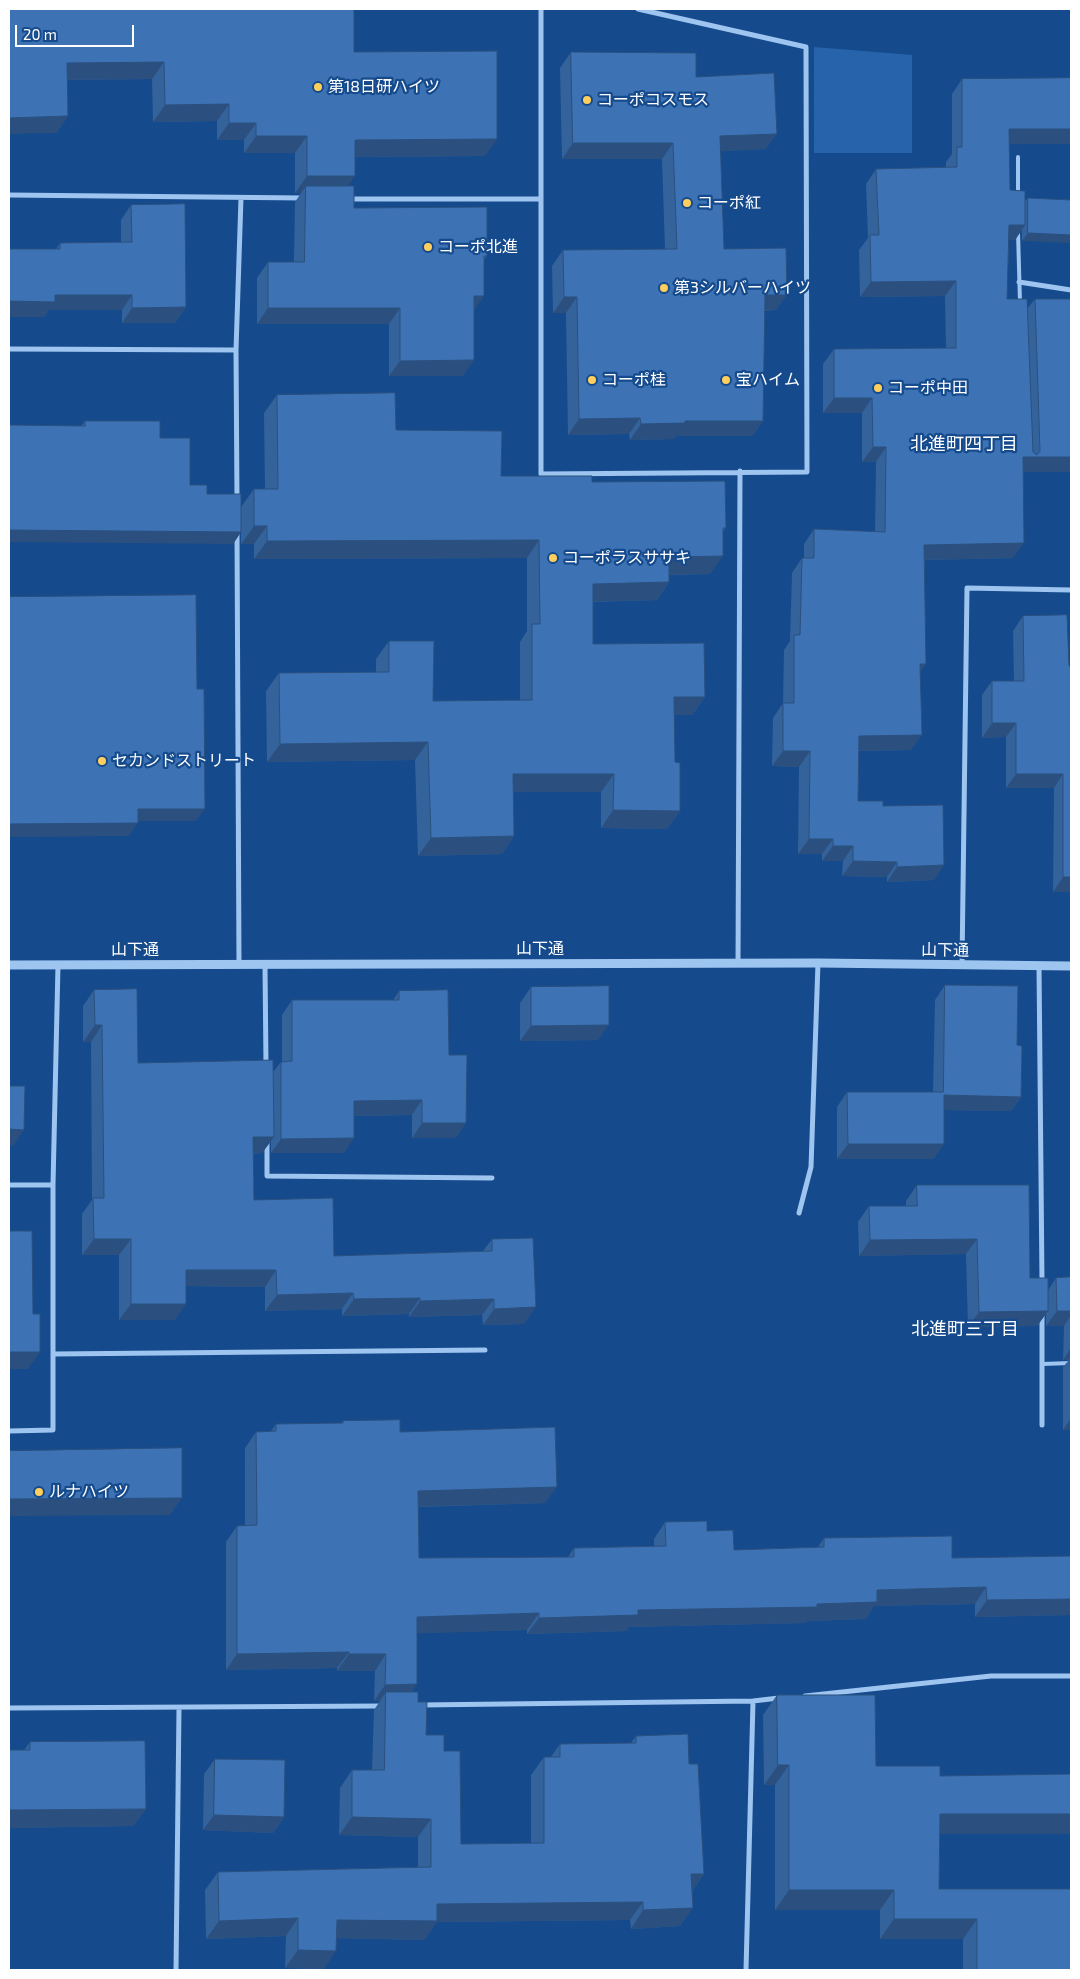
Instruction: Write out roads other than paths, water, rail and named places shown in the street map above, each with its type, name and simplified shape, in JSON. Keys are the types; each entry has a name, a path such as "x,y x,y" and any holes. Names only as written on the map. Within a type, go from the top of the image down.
{"street":[{"path":"541,9 540,474 740,471 807,472 806,47 638,9"},
{"path":"9,195 308,198"},
{"path":"237,509 236,350 241,198"},
{"path":"338,198 541,199"},
{"path":"1019,282 1071,290"},
{"path":"9,349 236,350"},
{"path":"738,964 740,471"},
{"path":"237,529 238,965"},
{"path":"962,965 967,588 1071,590"},
{"path":"799,1213 812,1167 818,963"},
{"name":"山下通","path":"9,965 265,966 818,963 1071,966"},
{"path":"9,1430 53,1430 53,1185 58,965"},
{"path":"265,966 266,1076"},
{"path":"1039,966 1042,1294"},
{"path":"267,1136 267,1176 492,1178"},
{"path":"9,1185 53,1185"},
{"path":"1042,1304 1042,1425"},
{"path":"54,1354 485,1350"},
{"path":"802,1696 992,1676 1071,1676"},
{"path":"416,1705 753,1701 783,1698"},
{"path":"746,1970 753,1701"},
{"path":"9,1708 387,1706"},
{"path":"176,1970 179,1708"}],"lane":[{"path":"1018,158 1018,206"},
{"path":"1018,225 1020,311"},
{"path":"1042,1364 1071,1363"}],"place":[{"name":"第18日研ハイツ","path":"318,87"},
{"name":"コーポコスモス","path":"587,100"},
{"name":"コーポ紅","path":"687,203"},
{"name":"コーポ北進","path":"428,247"},
{"name":"第3シルバーハイツ","path":"664,288"},
{"name":"コーポ桂","path":"592,380"},
{"name":"宝ハイム","path":"726,380"},
{"name":"コーポ中田","path":"878,388"},
{"name":"コーポラスササキ","path":"553,558"},
{"name":"セカンドストリート","path":"102,761"},
{"name":"ルナハイツ","path":"39,1492"}],"district":[{"name":"北進町四丁目","path":"964,444"},
{"name":"北進町三丁目","path":"965,1329"}]}
